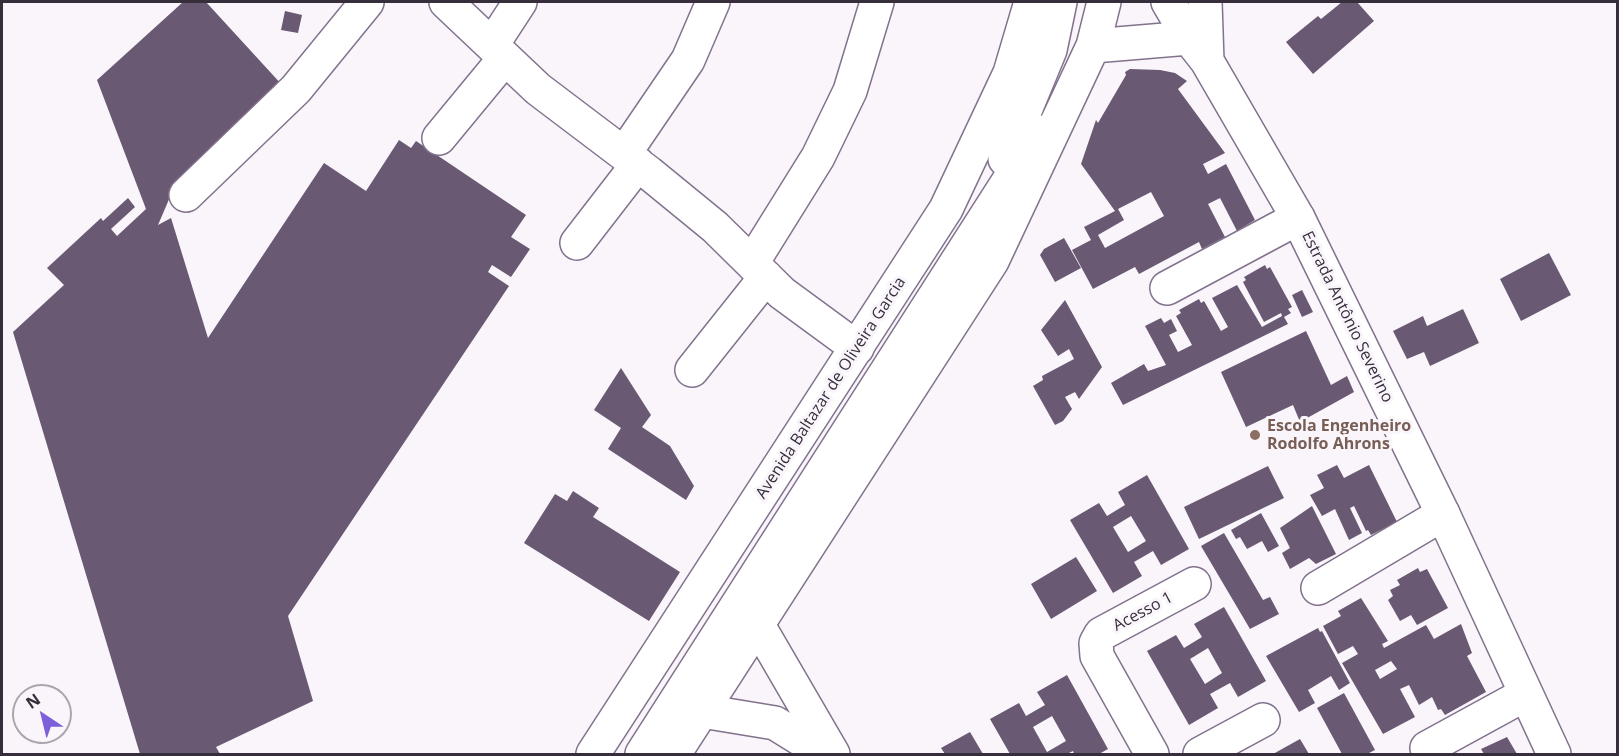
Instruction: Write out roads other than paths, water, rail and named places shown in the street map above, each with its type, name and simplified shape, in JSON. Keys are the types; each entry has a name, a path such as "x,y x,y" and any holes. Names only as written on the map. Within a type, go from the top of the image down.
{"main road":[{"path":"186,195 296,89 367,2"},
{"path":"446,2 538,89 631,159 715,227 782,292 857,348"},
{"path":"439,138 499,52 520,2"},
{"path":"577,243 631,159 688,60 713,2"},
{"path":"692,370 759,270 828,138 850,91 877,2"},
{"name":"Avenida Baltazar de Oliveira Garcia","path":"598,747 946,209 1010,73 1031,2"},
{"path":"969,246 1050,50 1060,2"},
{"path":"642,754 691,704 758,625 992,261 1093,46 1104,2"},
{"name":"Estrada Antônio Severino","path":"1168,2 1298,218 1443,514 1524,694 1554,754"},
{"name":"Estrada Antônio Severino","path":"1198,49 1205,2"},
{"path":"668,754 691,704 1093,46"},
{"path":"1093,46 1198,49"},
{"path":"969,246 1010,73"},
{"name":"Estrada Antônio Severino","path":"1167,288 1298,218"},
{"path":"1318,588 1443,514"},
{"name":"Acesso 1","path":"1149,753 1096,656 1096,643 1101,634 1194,584"},
{"path":"758,625 833,754"},
{"path":"1427,748 1524,694"},
{"path":"674,754 691,704"},
{"path":"598,747 691,704 775,723 825,754"},
{"path":"1200,754 1263,720"}],"place":[{"name":"Escola Engenheiro Rodolfo Ahrons","path":"1255,435"}]}
